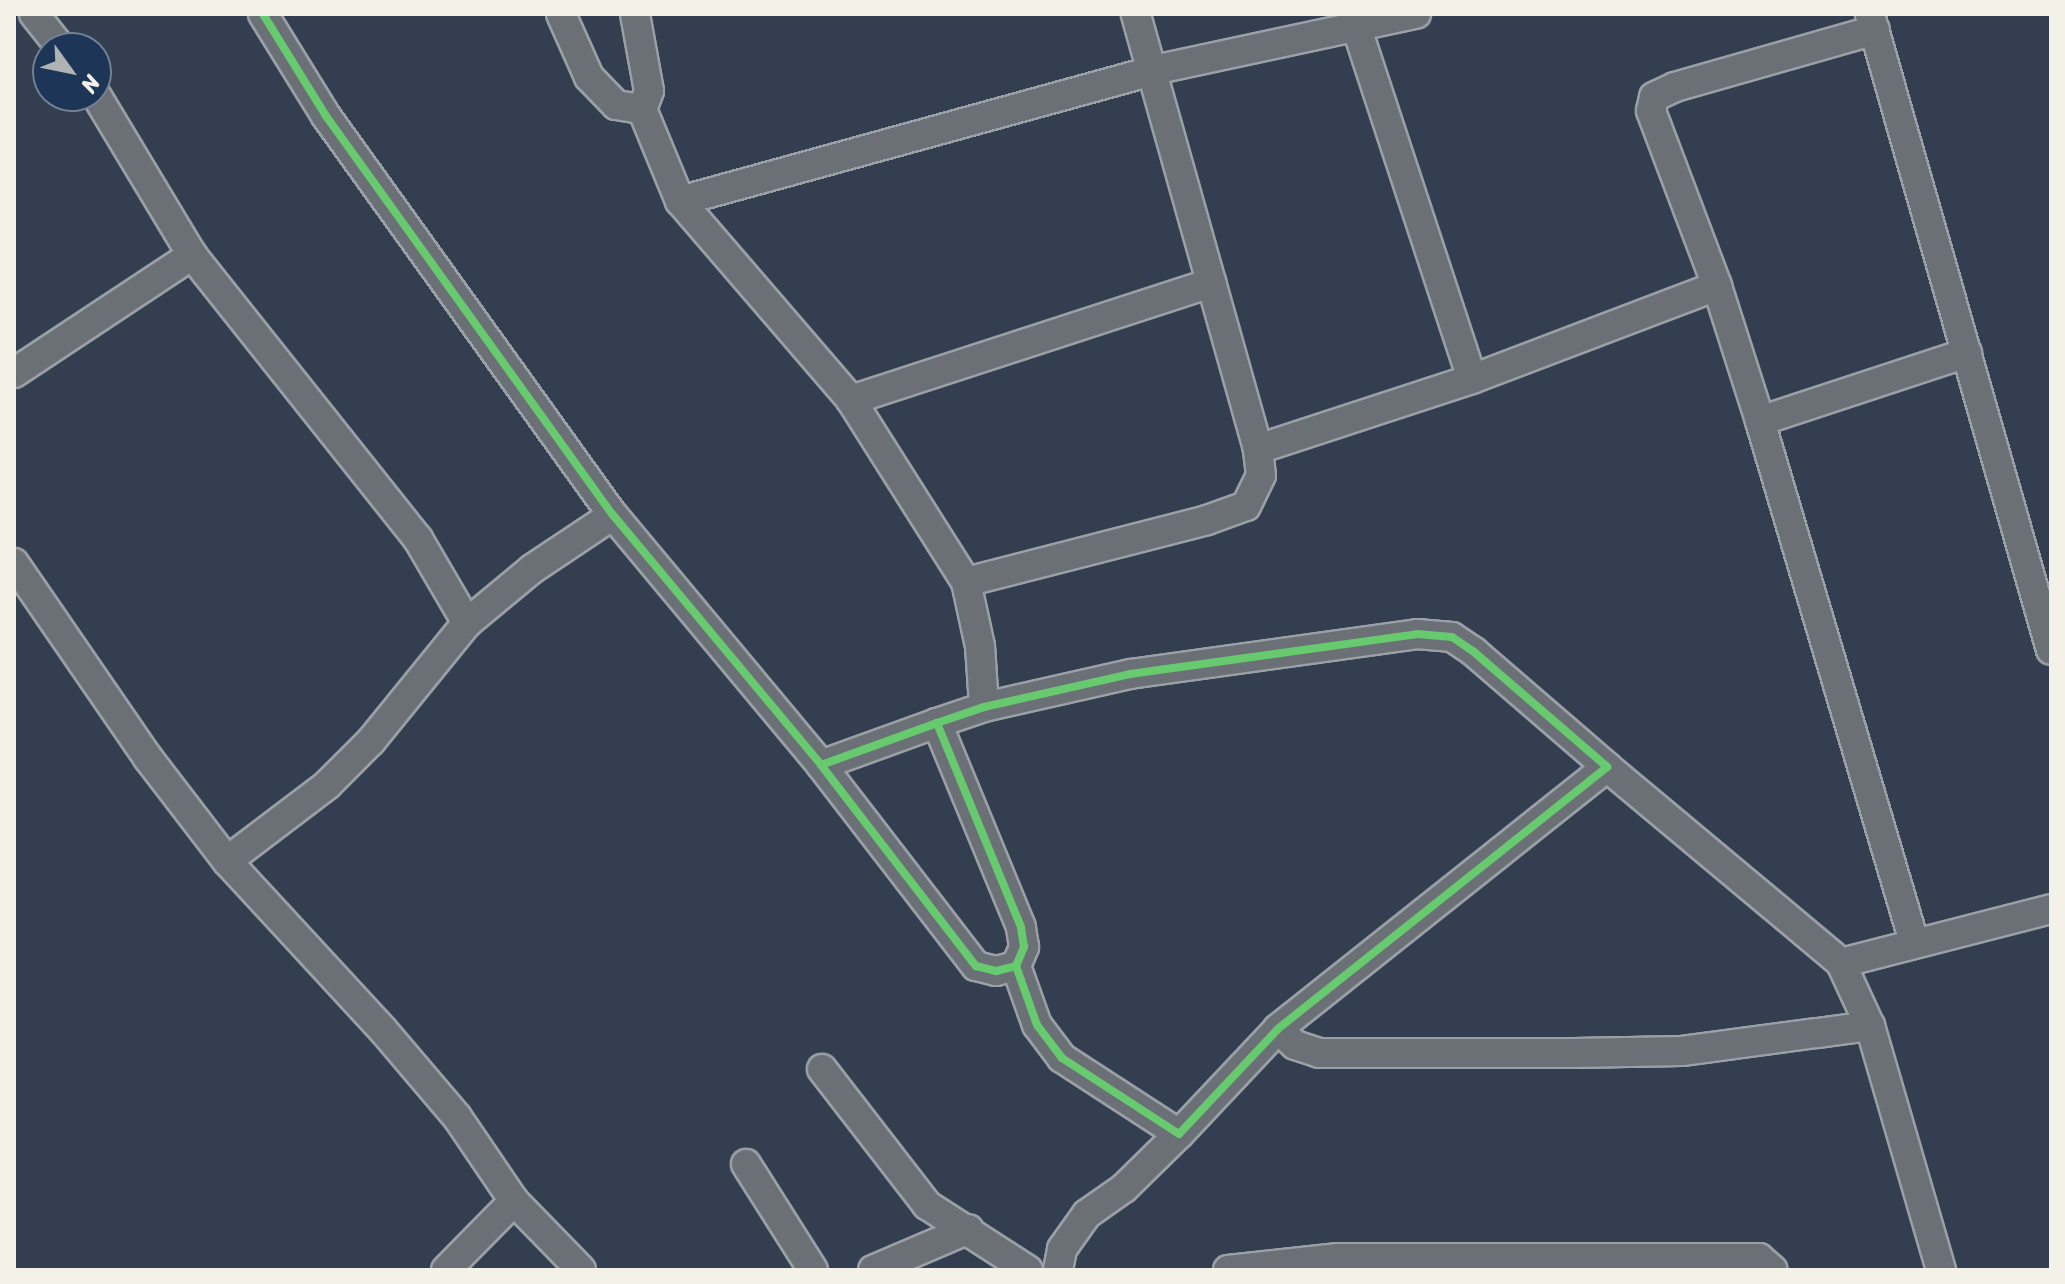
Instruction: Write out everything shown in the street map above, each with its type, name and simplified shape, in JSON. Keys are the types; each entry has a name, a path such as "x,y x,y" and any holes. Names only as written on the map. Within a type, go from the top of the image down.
{"street":[{"path":"34,14 48,32"},
{"path":"263,14 335,128 613,515 821,765 976,966 996,971 1016,966"},
{"path":"561,14 589,77 616,105 642,109"},
{"path":"635,14 649,91 642,109 680,201 851,400 966,582 980,646 984,707"},
{"path":"966,582 1207,520 1246,506 1261,475 1258,449 1136,14"},
{"path":"680,201 1154,70 1416,14"},
{"path":"1914,942 1760,421 1717,286 1651,111 1654,97 1675,87 1872,22 2051,650"},
{"path":"1357,29 1472,379"},
{"path":"106,112 192,255 418,539 467,623"},
{"path":"14,373 192,255"},
{"path":"851,400 1212,283"},
{"path":"1258,449 1472,379 1717,286"},
{"path":"1760,421 1967,353"},
{"path":"227,861 327,785 371,741 467,623 532,569 613,515"},
{"path":"14,563 148,758 227,861 429,1084 457,1117 514,1201 581,1270"},
{"path":"821,765 984,707 1130,674 1417,634 1452,637 1474,652 1841,963 1870,1026 1941,1270"},
{"path":"937,723 1021,927 1024,947 1016,966 1037,1025 1062,1058 1179,1134"},
{"path":"1058,1270 1062,1249 1087,1214 1124,1188 1278,1029 1607,767"},
{"path":"1841,963 2051,909"},
{"path":"1278,1029 1295,1045 1319,1053 1574,1053 1682,1051 1870,1026"},
{"path":"822,1069 927,1205 969,1229 1015,1265 1028,1270"},
{"path":"746,1164 813,1270"},
{"path":"446,1270 514,1201"},
{"path":"873,1270 969,1229"},
{"path":"1228,1270 1338,1258 1759,1258 1773,1270"}],"cycle path":[{"path":"263,14 326,116 613,515 821,765 976,966 996,971 1016,966"},
{"path":"821,765 937,723 984,707 1130,674 1417,634 1452,637 1474,652 1607,767 1278,1029 1179,1134 1062,1058 1037,1025 1016,966 1024,947 1021,927 937,723"}]}
